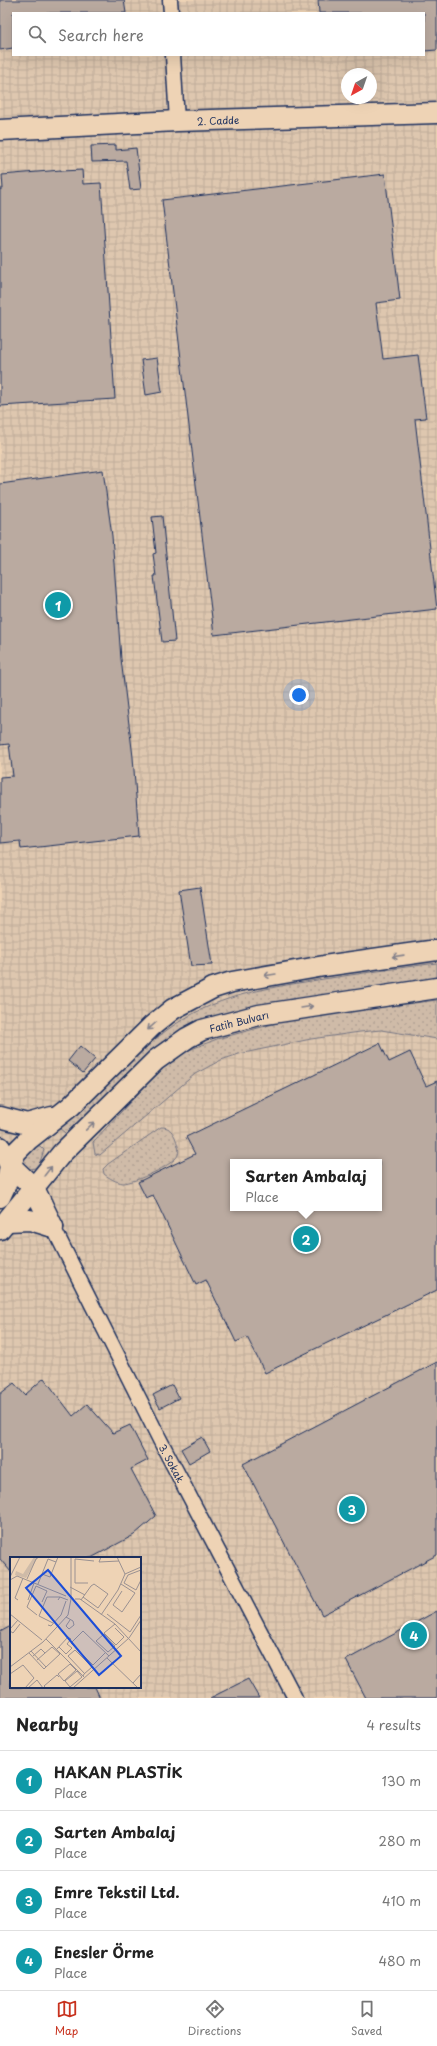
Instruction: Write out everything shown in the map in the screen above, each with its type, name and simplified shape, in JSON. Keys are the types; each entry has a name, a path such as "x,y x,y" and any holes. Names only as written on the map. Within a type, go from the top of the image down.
{"main road":[{"name":"2. Cadde","path":"0,130 177,121 437,113"},
{"path":"0,1197 7,1182 10,1165 16,1152 75,1102 162,1017 173,1009 213,988 248,978 437,950"},
{"name":"Fatih Bulvarı","path":"4,1225 62,1153 156,1060 169,1049 202,1030 259,1015 437,988"},
{"path":"0,1117 26,1124 58,1116"},
{"path":"38,1132 49,1136 59,1146 62,1153"},
{"path":"0,1147 10,1165 34,1188 53,1227"},
{"path":"4,1225 30,1220 53,1227"}],"street":[{"path":"170,0 171,12"},
{"path":"173,56 177,121"},
{"name":"3. Sokak","path":"53,1227 160,1440 295,1698"}],"shaded area":[{"path":"0,0 437,0 437,1698 0,1698"},
{"path":"437,963 437,981 201,1022 174,1034 71,1138 59,1128 87,1105 153,1041 185,1018 202,1009 239,996 277,987"},
{"path":"437,1000 437,1039 381,1030 360,1032 311,1039 239,1054 221,1060 195,1074 100,1155 95,1154 93,1142 160,1070 184,1052 217,1039 292,1019"},
{"path":"161,1127 170,1129 175,1137 179,1150 178,1155 169,1164 153,1173 136,1180 123,1183 118,1182 104,1174 103,1169 108,1164"},
{"path":"35,1145 40,1146 44,1150 40,1162 35,1168 26,1170 22,1164 24,1157"}],"building":[{"path":"0,0 124,0 126,12 12,12 12,48 0,50"},
{"path":"318,0 437,0 437,50 425,51 425,12 319,12"},
{"path":"116,145 116,150 136,148 141,189 130,190 126,161 92,162 91,146"},
{"path":"61,170 82,170 83,184 101,183 115,399 0,406 0,189 3,189 2,175"},
{"path":"385,174 400,300 376,303 383,359 418,355 426,418 415,419 437,609 214,635 162,200"},
{"path":"157,358 162,392 146,395 141,360"},
{"path":"103,470 112,536 121,659 133,757 139,836 21,849 20,841 0,843 0,777 13,776 9,744 0,745 0,484"},
{"path":"162,516 175,641 162,642 154,576 156,576 153,554 156,553 152,517"},
{"path":"200,887 212,965 191,966 179,890"},
{"path":"380,1043 389,1062 410,1052 426,1086 437,1081 437,1290 265,1373 247,1337 236,1342 206,1280 196,1285 153,1195 146,1198 138,1182 195,1154 186,1137"},
{"path":"80,1046 95,1059 83,1073 68,1061"},
{"path":"437,1362 437,1555 322,1615 243,1464"},
{"path":"44,1378 73,1416 87,1404 113,1433 130,1425 148,1460 131,1469 156,1516 134,1535 93,1557 10,1557 10,1571 0,1559 0,1394 14,1383 25,1395"},
{"path":"172,1385 179,1398 160,1408 153,1395"},
{"path":"202,1437 210,1451 189,1463 181,1449"},
{"path":"437,1611 437,1698 366,1698 346,1660"},
{"path":"10,1627 10,1688 95,1688 100,1698 0,1698 0,1632"},
{"path":"248,1679 259,1698 210,1698"}],"place":[{"name":"HAKAN PLASTİK","path":"58,605"},
{"name":"Sarten Ambalaj","path":"306,1239"},
{"name":"Emre Tekstil Ltd.","path":"352,1509"},
{"name":"Enesler Örme","path":"414,1635"}]}
